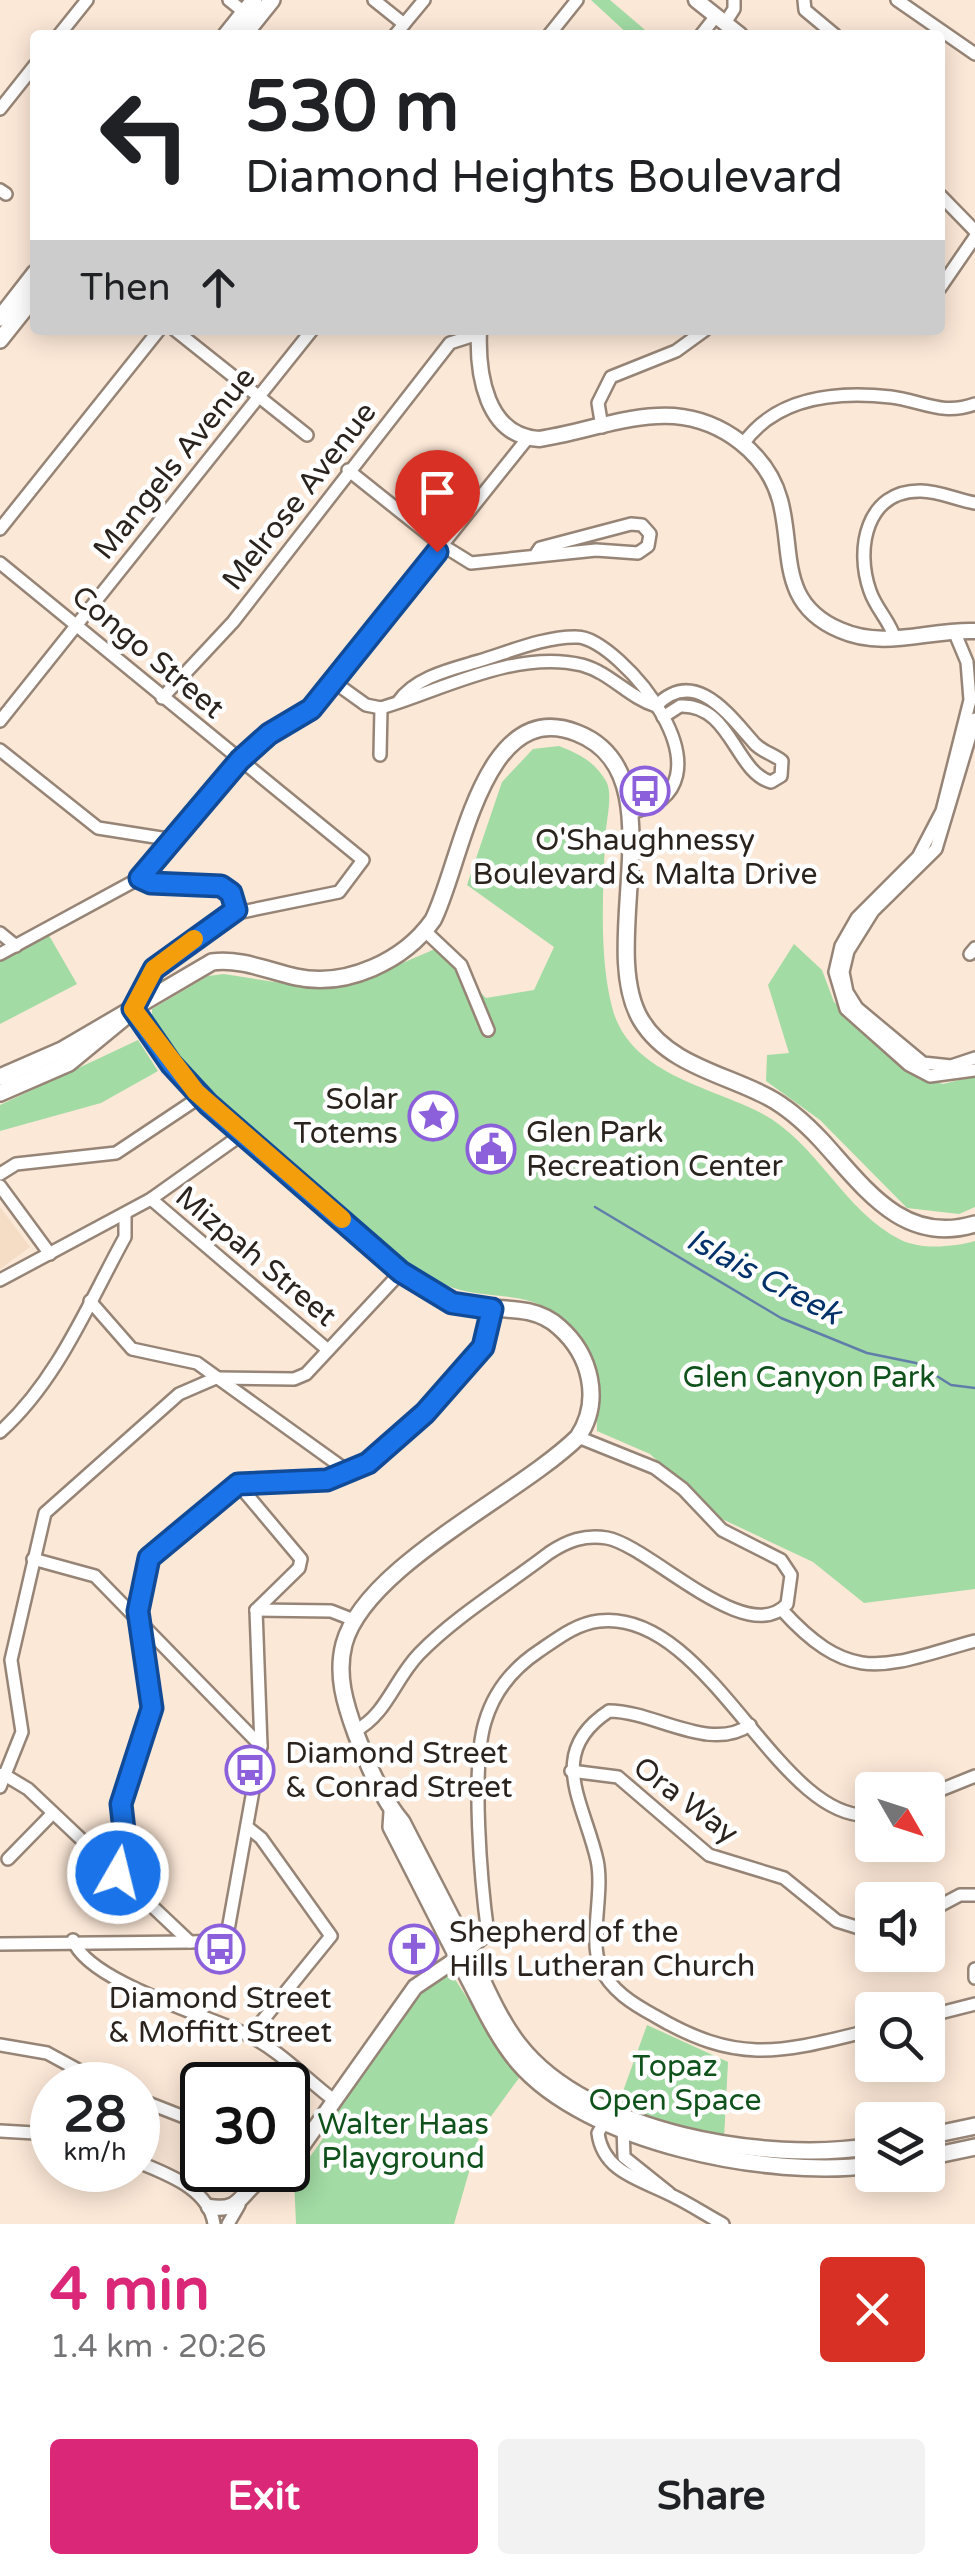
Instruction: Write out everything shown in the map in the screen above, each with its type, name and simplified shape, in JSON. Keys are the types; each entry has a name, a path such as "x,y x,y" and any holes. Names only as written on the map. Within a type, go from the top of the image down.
{"main road":[{"path":"231,30 251,11 272,0"},
{"path":"0,318 30,280"},
{"path":"0,340 30,302"},
{"path":"0,1077 62,1050 212,962 239,962 312,979 354,974 379,964 425,931 437,912 488,772 500,754 524,735 559,728 594,743 621,775 630,813 627,978 634,1006 650,1032 682,1058 783,1106 899,1218 938,1230 975,1224"},
{"path":"133,1009 200,1097 401,1272 452,1303 525,1309 548,1318 581,1356 592,1398 589,1418 578,1437 394,1576 354,1620 344,1644 340,1681 355,1730 392,1812 392,1827 509,2031 527,2054 567,2088 622,2120 737,2162 798,2168 855,2166"},
{"path":"68,1064 118,1027 133,1009"},
{"path":"0,1093 68,1064 142,1025"},
{"path":"463,1955 500,2037 519,2063 550,2091 604,2120 622,2120 739,2147 798,2152 855,2147"},
{"path":"945,2132 975,2126"},
{"path":"945,2153 975,2147"}],"street":[{"path":"63,30 87,0"},
{"path":"229,0 251,11"},
{"path":"374,0 404,24"},
{"path":"400,30 424,0"},
{"path":"552,30 577,0"},
{"path":"696,0 734,30"},
{"path":"708,30 734,9 734,0"},
{"path":"897,0 940,30"},
{"path":"806,6 830,30"},
{"path":"945,33 975,54"},
{"path":"0,109 30,71"},
{"path":"945,201 975,234 945,280"},
{"path":"0,529 156,335"},
{"path":"181,335 306,435"},
{"name":"Mangels Avenue","path":"0,721 308,335"},
{"name":"Melrose Avenue","path":"162,698 233,622 450,342 470,335"},
{"path":"479,335 492,411 508,429 527,438 672,416 715,426 743,444 777,490 787,567 799,594 820,618 841,631 895,640 975,631"},
{"path":"602,428 598,403 612,377 676,351 698,335"},
{"path":"743,444 770,414 803,401 889,397 948,411 975,404"},
{"path":"0,954 140,878 240,760 269,734 301,718 334,682 527,438"},
{"path":"348,470 442,545 462,559 482,564 536,554 596,550 638,553 648,546 650,534 642,525 630,524 540,548 536,554"},
{"path":"895,640 873,599 864,564 865,534 874,513 893,498 920,491 975,503"},
{"name":"Congo Street","path":"0,564 360,855 363,862 342,891 236,910 154,969 133,1009"},
{"path":"954,631 971,666 970,700 936,828 918,857 857,918 841,946 841,982 846,1009 909,1065 930,1076 975,1070"},
{"path":"398,702 416,686 453,669 576,636 605,651 660,711 678,747 679,770 666,794 650,807 630,813"},
{"path":"334,682 366,705 381,708 540,660 584,666 612,679 635,698 660,711 680,706 702,711 730,735 761,778 771,782 781,776 782,761 760,749 732,716 709,698 687,689 676,690 660,711"},
{"path":"380,755 381,708"},
{"path":"975,719 936,849 865,921 848,951 841,982 857,1008 923,1063 951,1066 975,1058"},
{"path":"0,750 98,828 174,840"},
{"path":"140,878 151,883 221,886 231,893 236,910"},
{"path":"425,931 461,965 488,1030"},
{"path":"0,933 16,946"},
{"path":"0,1174 16,1164 116,1153 200,1097"},
{"path":"0,1280 151,1200 241,1134"},
{"path":"0,1186 50,1254"},
{"name":"Mizpah Street","path":"151,1200 328,1350"},
{"path":"0,1432 41,1390 128,1228 125,1214"},
{"path":"190,1942 53,1813 2,1778 19,1745 22,1720 6,1647 42,1520 50,1507 172,1398 216,1378 300,1378 401,1272"},
{"path":"90,1300 132,1349 196,1363 350,1474"},
{"path":"120,1876 128,1865 121,1804 152,1708 138,1602 149,1558 238,1484 327,1480 350,1474 406,1430 458,1378 489,1336 492,1309"},
{"path":"355,1730 376,1718 400,1676 422,1651 571,1540 595,1537 620,1542 718,1602 762,1616 782,1610 793,1586 780,1560 732,1538 683,1488 655,1468 578,1437"},
{"path":"0,1944 72,1940 218,1942 227,1934 262,1746 256,1610 298,1568 301,1559 238,1484"},
{"path":"33,1559 89,1572 262,1746"},
{"path":"256,1610 331,1611 354,1620"},
{"path":"782,1610 838,1656 861,1666 887,1664 975,1641"},
{"path":"310,2133 422,1978 463,1955 488,1934 481,1887 483,1726 504,1682 524,1661 573,1628 602,1620 630,1624 684,1657 828,1806 855,1814"},
{"path":"750,1725 722,1737 638,1714 609,1711 579,1740 571,1771 601,1882 599,1964 616,1989 687,2036 730,2049 783,2050 855,2034"},
{"name":"Ora Way","path":"571,1771 618,1777 709,1855 784,1878 837,1921 855,1927"},
{"path":"945,1788 975,1776"},
{"path":"8,1859 53,1813"},
{"path":"247,1827 261,1838 330,1936 250,2036"},
{"path":"945,1903 960,1895 975,1894"},
{"path":"72,1940 85,1957 147,1996 250,2036 334,2101"},
{"path":"975,1969 975,1978"},
{"path":"945,2012 975,2004"},
{"path":"0,2045 48,2053 64,2062"},
{"path":"604,2120 598,2133 605,2158 648,2187 669,2193"},
{"path":"622,2120 620,2146 624,2157 669,2193 723,2224"},
{"path":"0,2130 30,2132"},
{"path":"160,2172 183,2182 209,2207 214,2224"},
{"path":"228,2224 246,2192"},
{"path":"209,2207 238,2206"}],"shaded area":[{"path":"0,1207 30,1247 0,1269"}],"green space":[{"path":"591,0 610,0 645,30 624,30"},
{"name":"Glen Canyon Park","path":"559,746 591,763 608,787 603,903 605,967 612,1007 621,1030 635,1048 673,1075 761,1113 781,1126 863,1212 901,1240 938,1246 975,1241 975,1589 864,1603 813,1562 722,1519 650,1454 597,1431 591,1367 578,1340 555,1314 530,1301 446,1285 392,1252 225,1107 186,1064 152,1015 152,1009 208,976 224,974 293,985 356,983 435,949 486,998 534,990 554,947 467,885 502,782 533,749"},
{"path":"47,932 77,984 0,1024 0,945 9,952"},
{"path":"794,944 822,970 834,1002 914,1076 943,1084 975,1076 975,1207 959,1214 907,1208 820,1120 766,1081 767,1055 789,1053 768,985"},
{"path":"138,1040 158,1071 101,1103 0,1131 0,1105"},
{"name":"Walter Haas Playground","path":"449,1970 519,2078 481,2130 454,2224 296,2224 295,2192 310,2192 310,2157 332,2126 339,2102 420,1989"},
{"name":"Topaz Open Space","path":"647,2025 728,2062 724,2139 654,2120 618,2105"}],"waterway":[{"name":"Islais Creek","path":"595,1207 781,1318 867,1353 916,1363 951,1385 975,1388"}],"slow traffic":[{"path":"194,939 154,969 133,1009 196,1092 342,1219"}],"place":[{"name":"O'Shaughnessy Boulevard & Malta Drive","path":"645,791"},
{"name":"Solar Totems","path":"433,1116"},
{"name":"Glen Park Recreation Center","path":"491,1149"},
{"name":"Diamond Street & Conrad Street","path":"250,1770"},
{"name":"Diamond Street & Moffitt Street","path":"220,1949"},
{"name":"Shepherd of the Hills Lutheran Church","path":"414,1949"}],"route":[{"path":"118,1873 120,1876 128,1865 120,1810 122,1798 152,1708 138,1611 149,1558 238,1484 327,1480 350,1474 368,1463 442,1396 483,1347 492,1324 492,1309 452,1303 401,1272 234,1129 181,1076 133,1009 154,969 236,910 231,893 221,886 151,883 140,878 240,760 269,734 292,724 311,709 437,552"}]}
